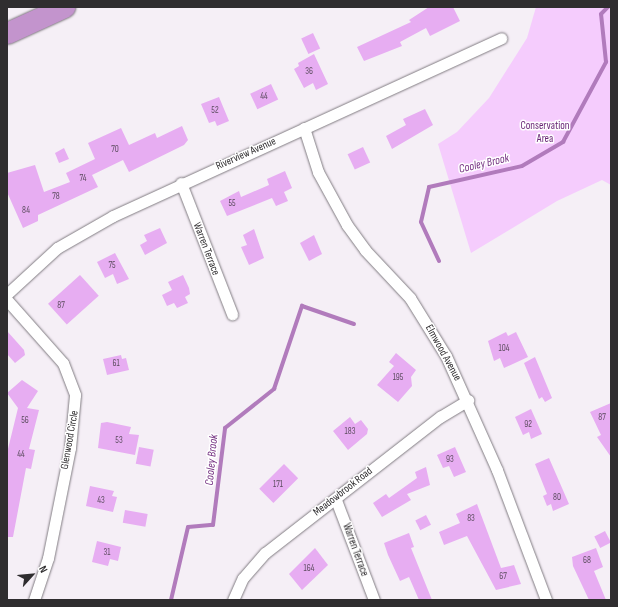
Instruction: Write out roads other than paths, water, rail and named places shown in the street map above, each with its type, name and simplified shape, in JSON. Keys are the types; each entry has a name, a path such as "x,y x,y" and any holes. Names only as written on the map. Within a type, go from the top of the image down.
{"highway":[{"path":"7,33 64,7"}],"street":[{"name":"Riverview Avenue","path":"7,294 57,248 181,183 501,38"},
{"name":"Elmwood Avenue","path":"304,128 318,172 347,225 365,250 410,298 468,400 546,600"},
{"name":"Warren Terrace","path":"181,183 232,314"},
{"name":"Glenwood Circle","path":"7,300 63,363 76,395 70,448 48,558 34,600"},
{"name":"Meadowbrook Road","path":"233,600 257,560 336,500 440,417 468,400"},
{"name":"Warren Terrace","path":"336,500 374,600"}],"waterway":[{"name":"Cooley Brook","path":"439,261 421,222 429,187 522,166 563,142 606,62 601,14 608,7"},
{"name":"Cooley Brook","path":"171,600 188,527 213,525 225,428 274,389 302,306 354,324"}],"park label":[{"name":"Conservation Area","path":"545,133"}]}
